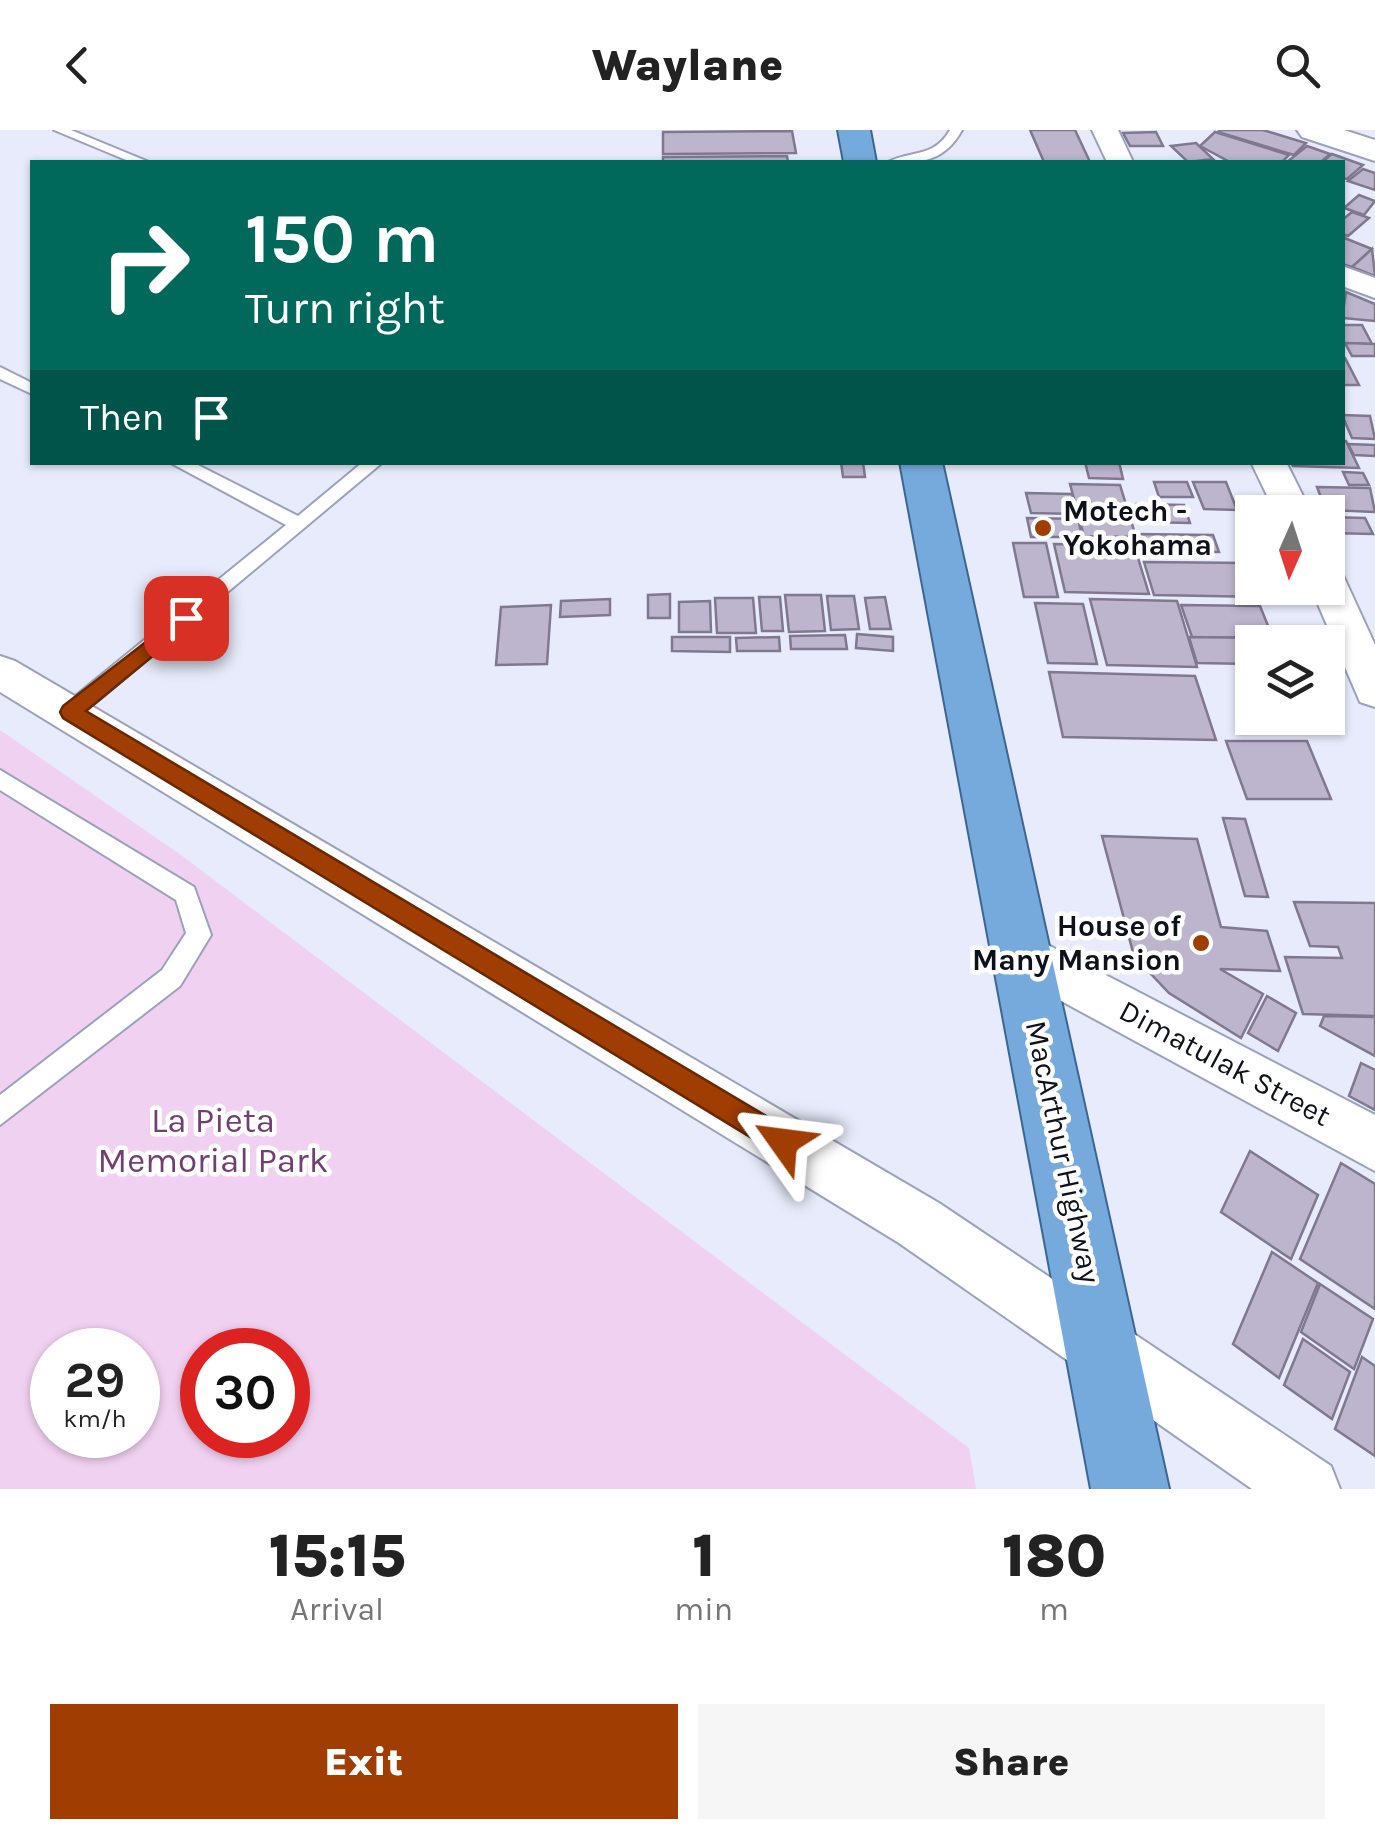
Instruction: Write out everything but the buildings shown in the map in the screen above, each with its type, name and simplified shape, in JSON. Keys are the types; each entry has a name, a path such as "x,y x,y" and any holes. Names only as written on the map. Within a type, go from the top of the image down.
{"highway":[{"path":"854,130 860,160"},
{"name":"MacArthur Highway","path":"921,465 1130,1489"}],"street":[{"path":"1106,130 1119,160"},
{"path":"1313,130 1375,151"},
{"path":"1345,276 1375,289"},
{"path":"1270,465 1284,495"},
{"path":"1338,605 1375,690"},
{"path":"0,672 919,1224 1308,1489"},
{"name":"Dimatulak Street","path":"1023,955 1375,1144"}],"lane":[{"path":"60,130 137,160"},
{"path":"907,160 937,155 948,146 956,130"},
{"path":"93,143 99,160"},
{"path":"0,372 30,388"},
{"path":"183,465 301,525"},
{"path":"70,712 371,465"},
{"path":"0,779 186,894 200,935 171,978 0,1112"}],"green space":[{"name":"La Pieta Memorial Park","path":"0,730 181,855 969,1448 976,1489 0,1489"}],"place":[{"name":"Motech - Yokohama","path":"1043,528"},
{"name":"House of Many Mansion","path":"1201,943"}],"route":[{"path":"186,618 70,712 783,1142"}]}
